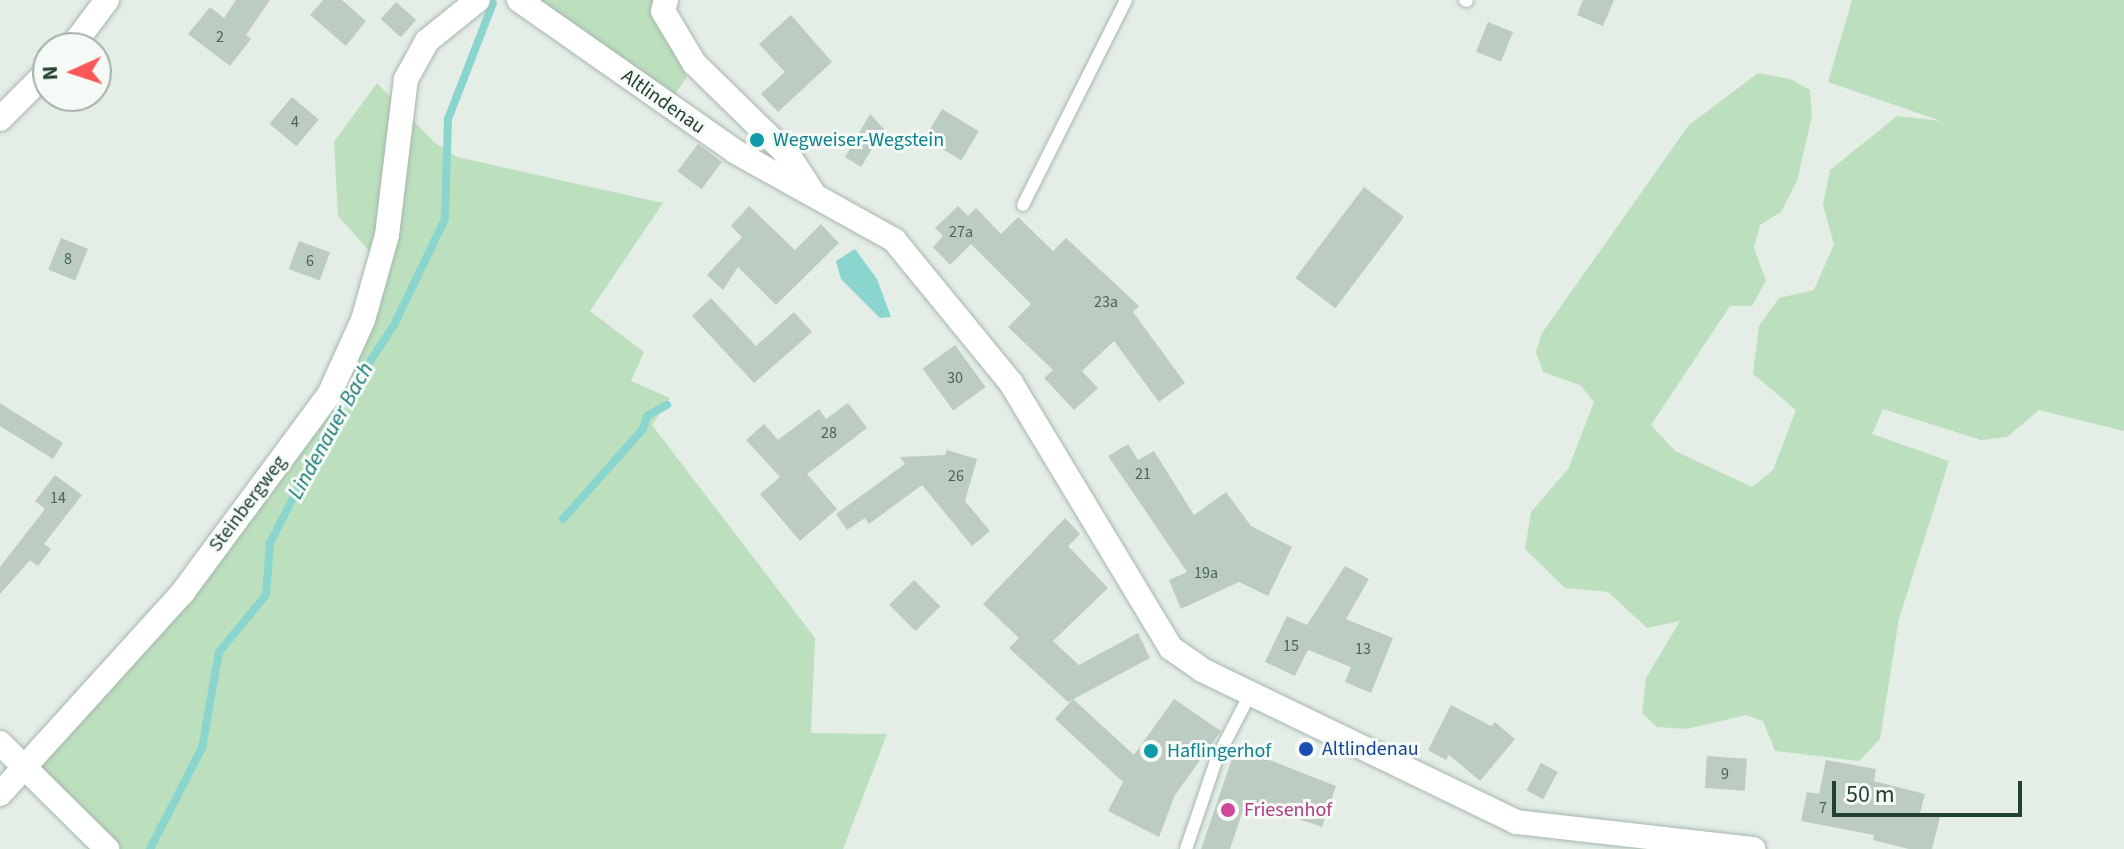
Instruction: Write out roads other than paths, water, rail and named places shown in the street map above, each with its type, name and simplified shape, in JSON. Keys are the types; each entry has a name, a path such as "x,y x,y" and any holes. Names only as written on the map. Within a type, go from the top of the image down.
{"street":[{"path":"83,32 107,0"},
{"name":"Steinbergweg","path":"0,794 24,763 183,592 329,395 363,320 387,235 406,79 427,41 478,0"},
{"name":"Altlindenau","path":"519,0 736,152 894,240 1011,383 1171,648 1249,696 1516,822 1753,849"},
{"name":"Altlindenau","path":"666,0 663,11 694,63 789,156 813,193"},
{"path":"0,119 32,87"},
{"path":"0,743 24,763 107,849"}],"lane":[{"path":"1023,205 1126,0"},
{"path":"1186,849 1217,758 1249,696"}],"water":[{"path":"855,249 877,279 891,317 880,318 841,279 836,261"}],"waterway":[{"name":"Lindenauer Bach","path":"150,849 202,748 219,652 266,595 270,543 337,412 394,325 445,219 448,119 493,3"},
{"path":"563,519 643,429 647,416 667,405"}],"place":[{"name":"Wegweiser-Wegstein","path":"757,140"},
{"name":"Altlindenau","path":"1306,749"},
{"name":"Haflingerhof","path":"1151,751"},
{"name":"Friesenhof","path":"1228,810"}]}
